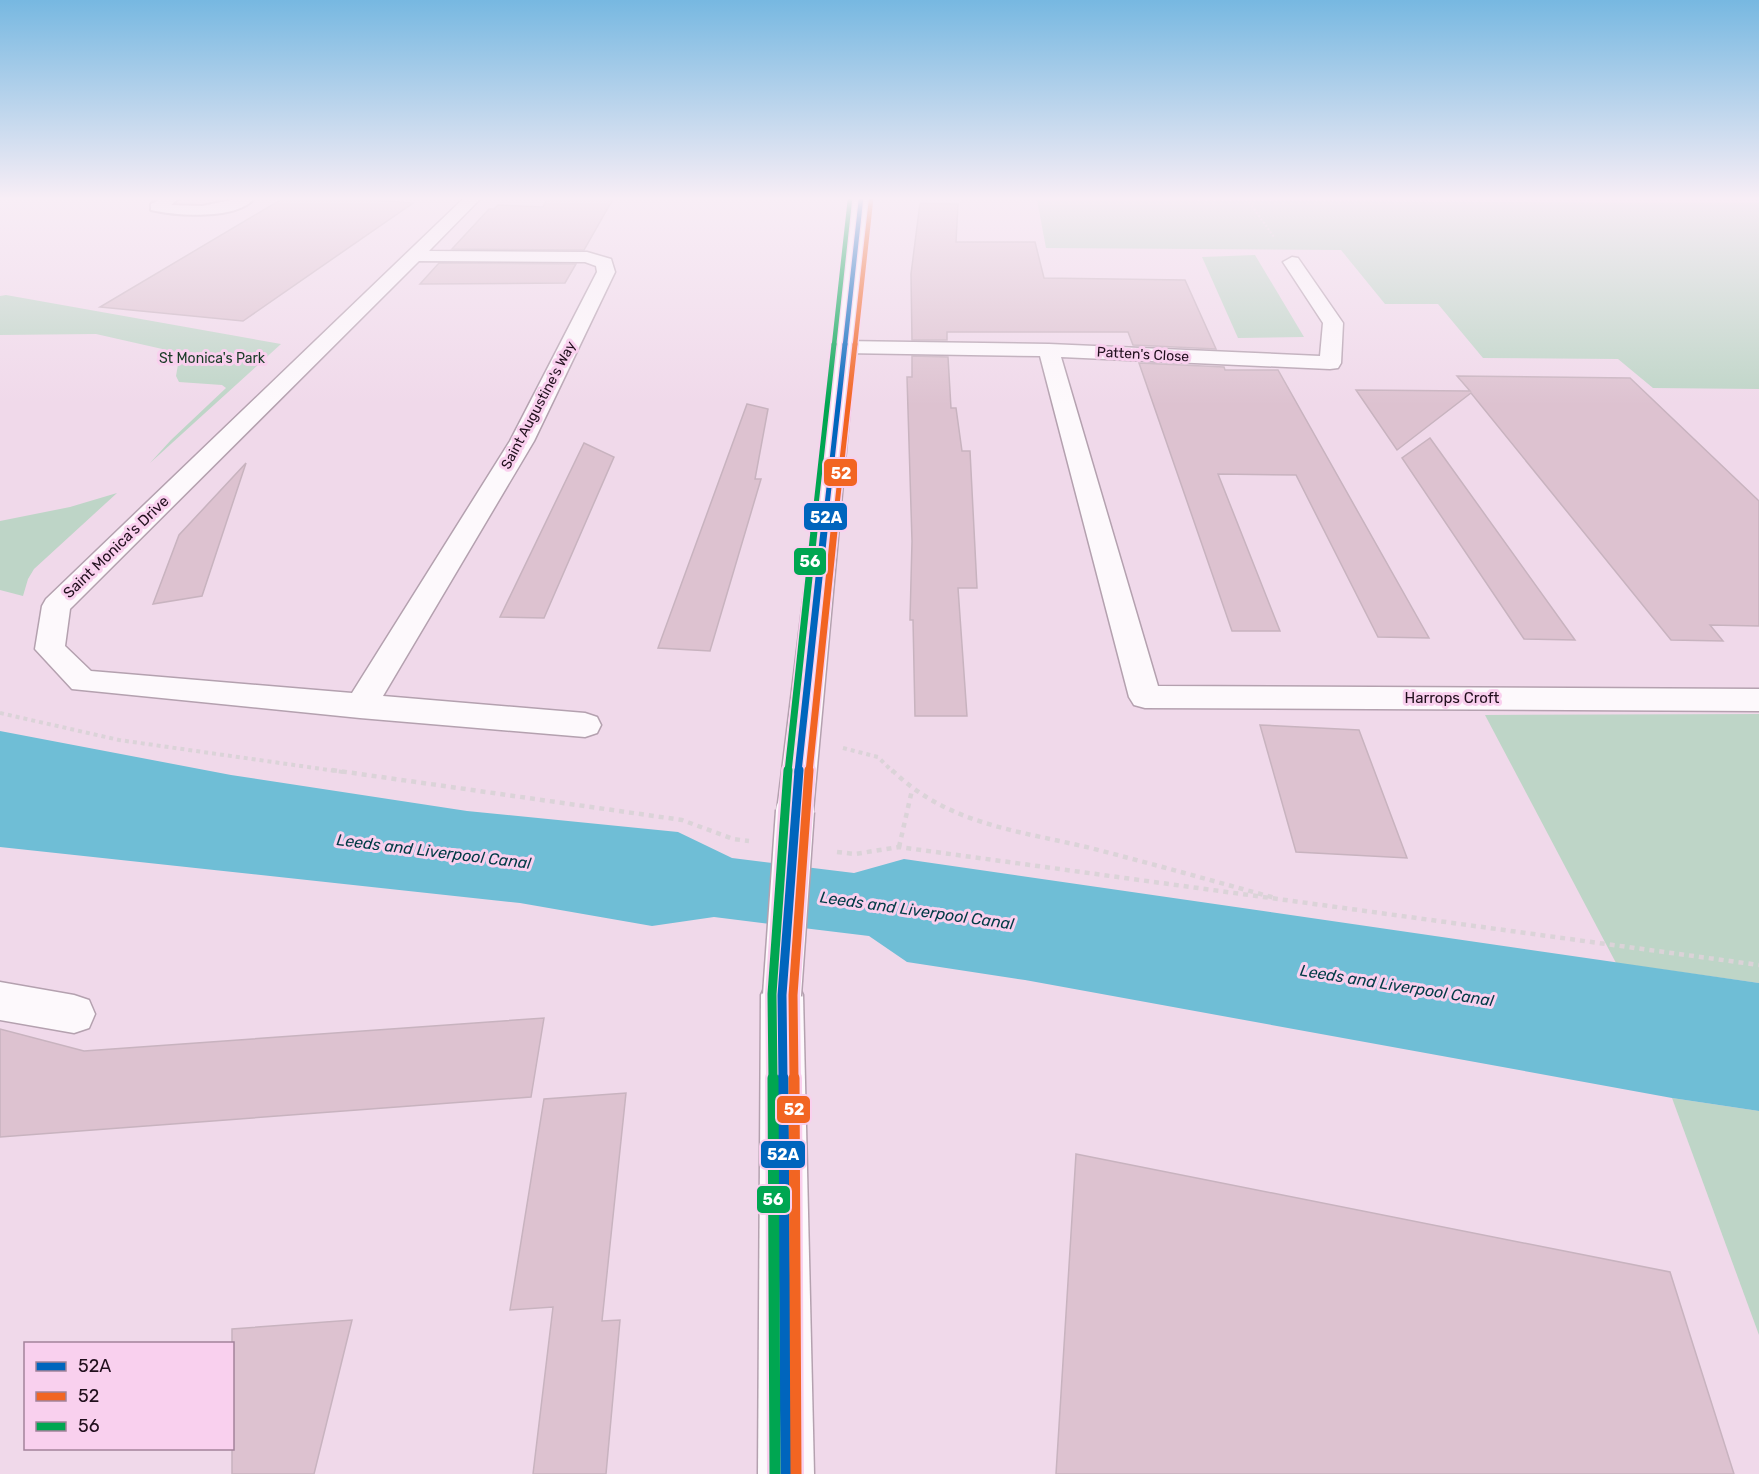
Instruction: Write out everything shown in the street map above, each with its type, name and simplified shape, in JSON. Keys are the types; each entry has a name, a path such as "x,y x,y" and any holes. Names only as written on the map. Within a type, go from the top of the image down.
{"street":[{"name":"Saint Monica's Drive","path":"402,268 56,606 50,649 83,681 585,725"},
{"name":"Saint Augustine's Way","path":"360,707 383,665 522,441 606,272 606,268"},
{"path":"786,1474 782,995 801,737 853,268"},
{"name":"Patten's Close","path":"843,347 1049,350 1330,363 1333,323 1296,268"},
{"name":"Harrops Croft","path":"1049,350 1145,697 1759,700"},
{"path":"0,1002 74,1014"}],"path":[{"path":"0,713 119,740 682,820 733,839 755,842"},
{"path":"801,737 878,757 912,790 973,821 1100,850 1293,903"},
{"path":"899,847 912,790"},
{"path":"833,852 855,854 899,847 1132,877 1293,903 1759,965"}],"green space":[{"path":"1207,268 1263,268 1304,337 1238,338"},
{"path":"1355,268 1759,268 1759,389 1653,388 1618,359 1483,358 1438,304 1385,304"},
{"name":"St Monica's Park","path":"6,295 281,344 150,463 226,388 222,385 179,382 176,376 180,353 96,334 0,335 0,296"},
{"path":"117,493 34,569 23,596 0,590 0,521 70,507"},
{"path":"1759,714 1759,983 1616,963 1485,715"},
{"path":"1672,1098 1759,1111 1759,1335"}],"water":[{"name":"Leeds and Liverpool Canal","path":"0,731 231,775 467,811 678,832 732,858 854,873 904,859 1759,983 1759,1111 1672,1098 1025,980 907,962 869,936 714,917 652,926 520,903 0,847"}],"building":[{"path":"166,268 320,268 243,321 100,307"},
{"path":"435,268 574,268 565,283 420,284"},
{"path":"912,268 1041,268 1044,278 1185,280 1216,349 1133,345 1128,332 947,332 947,340 912,340"},
{"path":"912,356 948,357 951,408 956,408 962,451 970,451 977,588 958,588 967,716 915,716 913,620 910,620 912,541 907,377 912,377"},
{"path":"1139,363 1224,367 1225,370 1278,370 1429,638 1378,637 1296,475 1218,474 1280,631 1232,631"},
{"path":"1457,376 1630,378 1759,501 1759,626 1710,625 1723,641 1671,640 1471,393 1397,450 1356,390 1470,391"},
{"path":"747,404 768,409 755,479 761,479 710,651 658,648"},
{"path":"1430,438 1575,640 1524,639 1402,458"},
{"path":"584,443 614,457 544,618 500,617"},
{"path":"246,463 202,596 153,604 179,535"},
{"path":"1260,725 1359,730 1407,858 1296,852"},
{"path":"544,1018 531,1097 0,1137 0,1029 84,1051"},
{"path":"626,1093 602,1321 620,1320 606,1474 533,1474 553,1307 510,1310 544,1099"},
{"path":"1076,1154 1670,1272 1734,1474 1056,1474"},
{"path":"352,1320 314,1474 232,1474 234,1342 232,1342 232,1329"}],"transit line":[{"name":"56","path":"775,1474 772,994 791,736 842,268"},
{"name":"52A","path":"786,1474 782,995 801,737 853,268"},
{"name":"52","path":"796,1474 793,995 811,738 863,268"}]}
